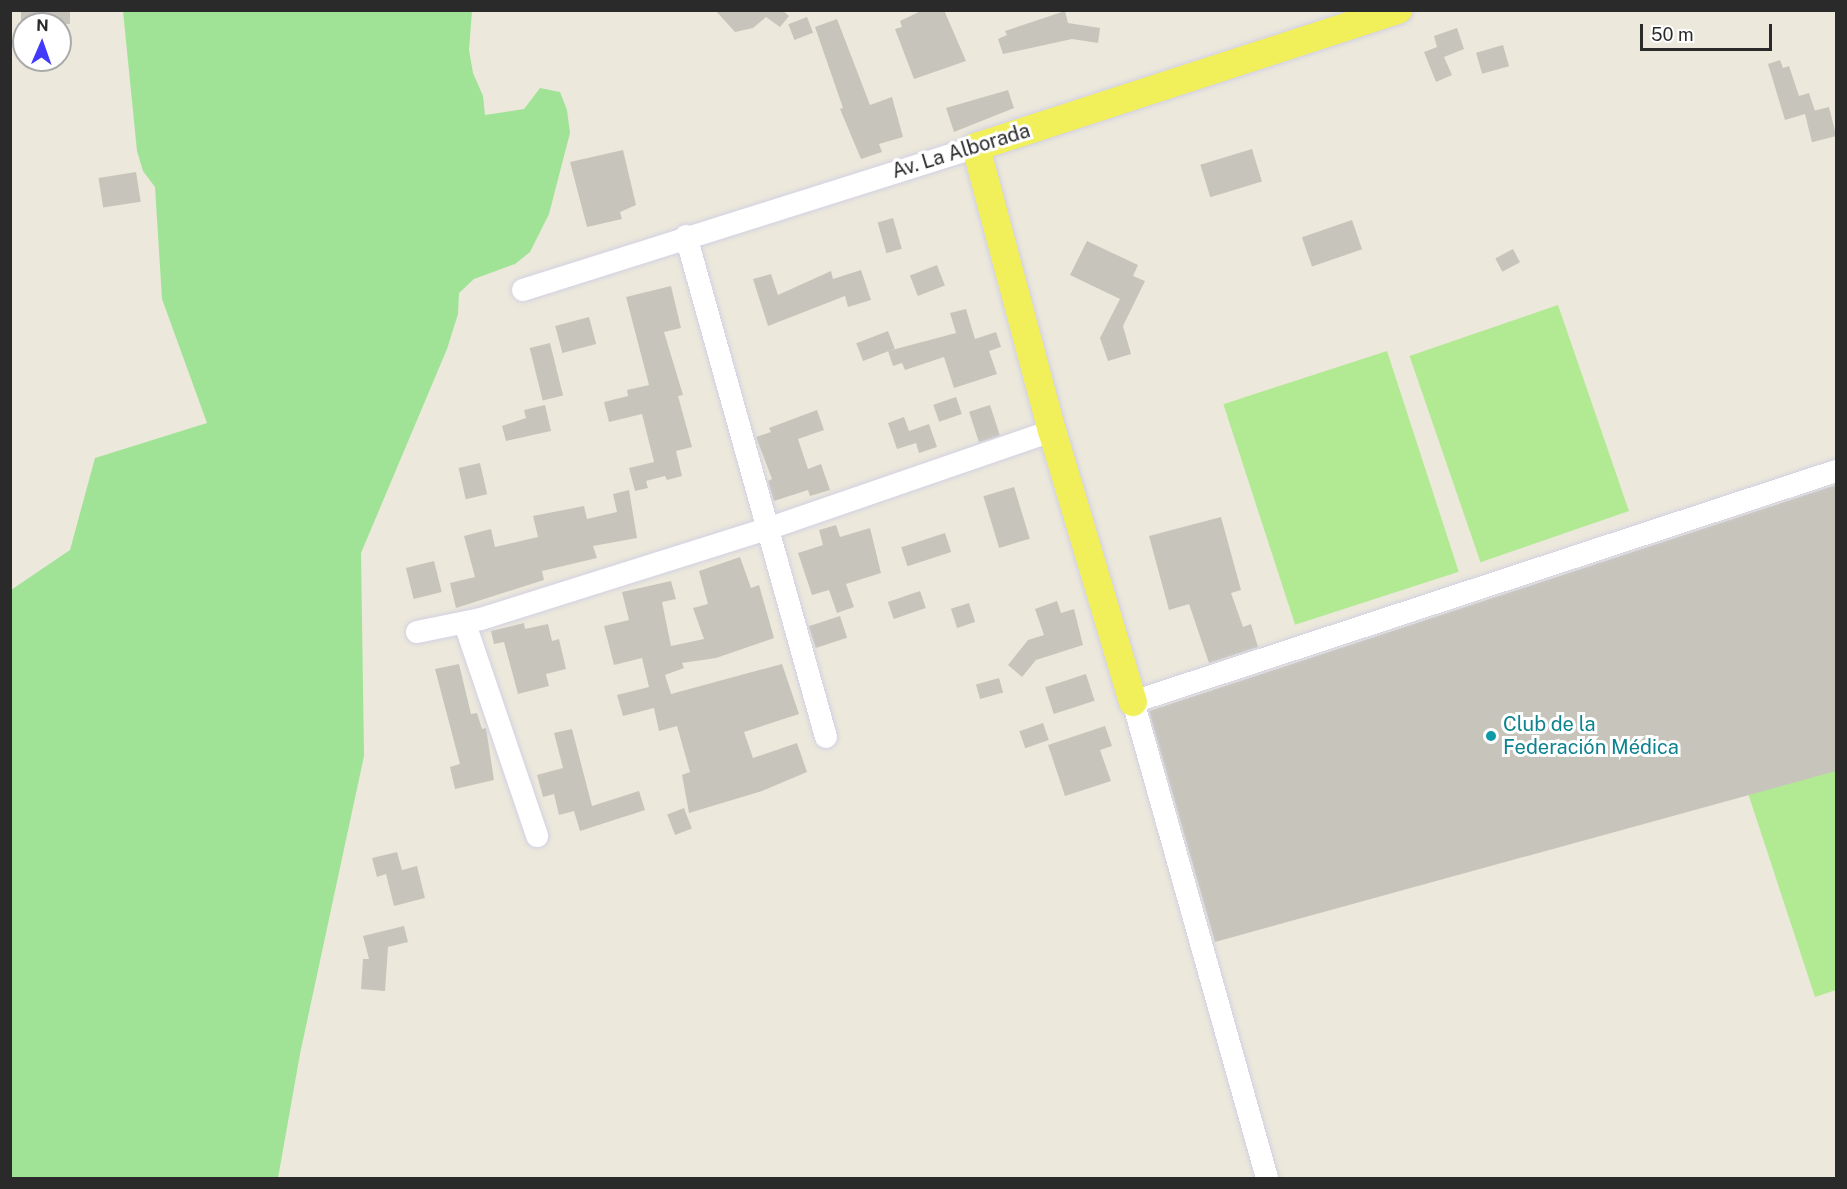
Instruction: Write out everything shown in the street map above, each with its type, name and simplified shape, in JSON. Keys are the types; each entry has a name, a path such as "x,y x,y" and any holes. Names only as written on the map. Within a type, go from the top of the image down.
{"main road":[{"name":"Av. La Alborada","path":"976,147 1398,10"},
{"path":"976,147 1052,431 1133,702"}],"street":[{"name":"Av. La Alborada","path":"524,290 686,236 976,147"},
{"path":"686,236 826,737"},
{"path":"417,632 465,624 767,529 1052,431"},
{"path":"1267,1179 1133,702 1836,471"},
{"path":"465,624 537,836"}],"green space":[{"path":"123,11 472,11 469,50 473,73 483,96 485,115 524,109 540,88 560,92 567,110 570,133 549,214 530,252 515,264 474,279 459,293 458,314 447,349 361,553 364,756 300,1054 278,1178 11,1178 11,590 70,550 95,458 207,423 162,299 155,187 143,171 137,151"},
{"path":"1558,305 1629,511 1481,562 1410,356"},
{"path":"1387,351 1459,572 1295,625 1223,404"},
{"path":"1836,756 1836,990 1815,997 1745,784"}],"building":[{"path":"21,10 70,10 70,12 21,12"},
{"path":"715,10 782,10 789,16 780,27 766,17 753,28 735,32"},
{"path":"923,10 944,10 966,61 914,79 895,29 902,27 900,21"},
{"path":"1065,11 1068,23 1100,28 1098,43 1072,39 1003,54 998,39 1007,35 1005,31"},
{"path":"807,17 813,33 794,40 788,24"},
{"path":"837,19 870,105 892,97 903,137 879,144 882,152 861,159 840,109 843,108 815,27"},
{"path":"1457,28 1464,49 1444,57 1452,75 1436,82 1424,52 1437,47 1434,36"},
{"path":"1503,45 1509,66 1482,74 1476,53"},
{"path":"1780,60 1783,68 1789,66 1799,96 1809,93 1815,111 1785,120 1768,64"},
{"path":"1008,90 1014,108 954,132 946,108"},
{"path":"1829,107 1836,136 1812,142 1805,113"},
{"path":"1252,149 1262,182 1210,197 1200,165"},
{"path":"623,150 636,205 620,212 622,219 587,227 570,162"},
{"path":"136,172 141,202 103,208 98,178"},
{"path":"893,218 902,249 886,253 878,222"},
{"path":"1352,220 1362,249 1312,267 1302,237"},
{"path":"1087,241 1138,265 1133,276 1145,281 1123,326 1131,354 1108,361 1100,338 1120,299 1070,275"},
{"path":"1513,249 1520,262 1502,272 1495,258"},
{"path":"937,265 945,286 918,296 910,275"},
{"path":"861,270 871,300 848,307 845,296 768,326 753,279 771,274 778,295 831,271 833,279"},
{"path":"671,286 681,328 664,332 683,395 678,396 692,447 676,451 682,476 667,480 665,476 646,481 648,488 635,491 629,468 654,462 642,414 609,422 604,402 628,396 627,390 649,385 626,297"},
{"path":"966,309 975,339 996,332 1001,347 989,351 997,374 954,388 944,357 905,370 902,363 893,366 888,351 956,333 950,313"},
{"path":"589,317 596,344 562,353 555,326"},
{"path":"888,331 895,349 863,361 856,343"},
{"path":"550,343 563,395 543,400 530,348"},
{"path":"956,397 962,414 939,422 933,405"},
{"path":"545,405 551,431 506,441 502,426 526,418 524,410"},
{"path":"990,405 1000,435 979,442 969,412"},
{"path":"817,410 824,430 798,439 808,469 821,464 830,490 810,496 808,490 774,501 768,481 772,479 756,437 771,432 769,428"},
{"path":"904,417 909,431 929,424 937,447 919,453 916,443 897,449 888,423"},
{"path":"480,463 487,494 466,499 459,468"},
{"name":"Club de la Federación Médica","path":"1836,485 1836,771 1215,942 1149,711"},
{"path":"1014,487 1030,539 999,548 983,496"},
{"path":"629,490 637,538 593,546 597,558 542,571 544,580 456,608 450,583 475,577 464,536 491,529 495,547 538,537 533,516 584,506 587,519 617,512 613,494"},
{"path":"1221,517 1241,590 1231,593 1243,627 1251,624 1258,647 1209,663 1189,604 1169,610 1149,536"},
{"path":"836,525 840,537 870,528 881,573 846,584 854,607 837,613 829,590 812,595 798,553 823,545 819,530"},
{"path":"945,533 951,552 907,566 901,547"},
{"path":"740,557 751,588 759,585 774,638 716,658 682,663 684,668 665,675 671,694 782,664 799,714 744,732 753,758 797,743 807,772 762,791 689,813 682,775 690,772 677,726 659,731 654,708 623,716 617,695 649,687 642,658 614,665 604,626 629,620 622,592 671,581 676,599 662,602 671,646 704,639 693,608 708,604 699,571"},
{"path":"434,561 442,592 414,599 406,568"},
{"path":"920,591 926,608 894,619 888,602"},
{"path":"1057,601 1061,613 1074,609 1083,645 1036,660 1022,677 1008,665 1028,640 1044,635 1035,609"},
{"path":"969,603 975,622 957,628 951,609"},
{"path":"840,616 847,638 816,648 809,626"},
{"path":"524,623 525,629 548,624 552,641 559,639 566,669 546,674 549,686 518,694 504,642 494,644 491,631"},
{"path":"459,664 471,714 477,713 482,729 486,728 494,780 455,789 450,767 460,764 435,669"},
{"path":"1086,674 1095,701 1054,714 1045,687"},
{"path":"999,678 1003,692 980,699 976,685"},
{"path":"1043,723 1049,740 1025,748 1019,731"},
{"path":"1105,726 1112,746 1100,750 1111,781 1065,796 1048,745"},
{"path":"572,729 592,806 639,791 645,810 580,831 574,811 559,815 554,794 543,797 537,775 563,768 554,733"},
{"path":"684,808 692,829 675,835 667,814"},
{"path":"397,852 402,870 417,866 425,898 394,906 386,874 377,877 372,858"},
{"path":"404,926 408,942 388,947 385,991 361,989 363,959 369,959 363,936"}],"place":[{"name":"Club de la Federación Médica","path":"1491,736"}]}
